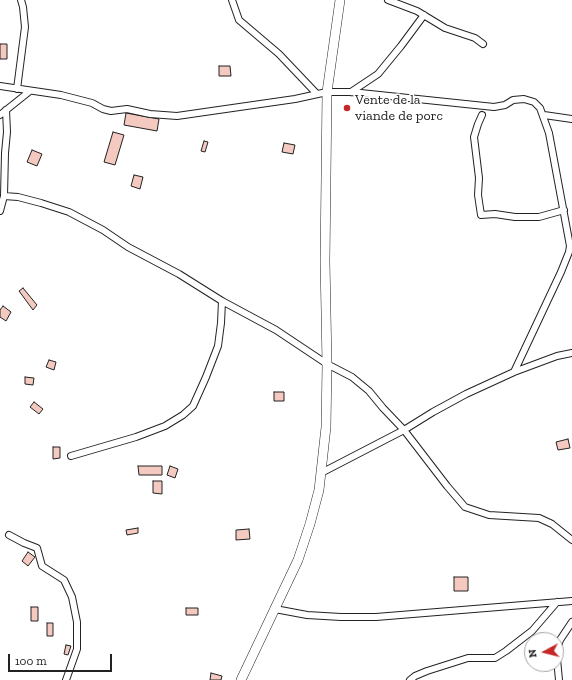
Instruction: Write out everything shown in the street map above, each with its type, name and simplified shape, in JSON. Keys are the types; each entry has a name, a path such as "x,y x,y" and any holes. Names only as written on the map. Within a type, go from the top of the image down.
{"main road":[{"path":"241,680 298,560 319,490 326,427 327,364 325,261 328,92 340,0"}],"street":[{"path":"17,89 25,27 21,0"},
{"path":"232,0 239,20 280,54 317,94"},
{"path":"388,0 417,10 445,28 475,38 483,44"},
{"path":"350,92 378,74 424,15"},
{"path":"0,86 61,95 92,103 103,109 112,111 127,109 150,114 177,116 295,99 328,92 350,92 494,107 505,105 513,100 524,99 534,102 544,115 549,133 569,238 569,252 514,372"},
{"path":"0,115 30,91"},
{"path":"0,211 4,196 7,132 6,110"},
{"path":"482,115 474,137 478,195 481,215 495,214 516,217 539,217 564,210"},
{"path":"544,115 572,119"},
{"path":"4,196 18,197 41,202 69,212 102,230 128,247 179,274 222,301 276,330 327,364 352,377 369,391 404,430 447,486 465,506 488,515 539,518 552,524 572,540"},
{"path":"71,456 136,437 165,426 184,415 193,406 218,346 222,301"},
{"path":"321,473 404,430 459,398 514,372 558,356 572,353"},
{"path":"9,535 37,548 42,566 64,580 72,597 77,622 77,649 66,680"},
{"path":"275,609 307,615 376,617 572,601"},
{"path":"410,680 415,676 468,658 494,658 506,651 532,631 557,602"},
{"path":"559,680 557,649 560,640 572,622"}],"building":[{"path":"0,44 7,44 7,59 0,59"},
{"path":"219,66 230,66 231,76 219,76"},
{"path":"126,113 159,119 157,131 124,125"},
{"path":"113,132 124,135 115,165 104,162"},
{"path":"204,141 208,142 205,152 201,151"},
{"path":"284,143 295,145 293,154 282,152"},
{"path":"32,150 42,154 37,166 27,162"},
{"path":"134,175 143,177 140,189 131,186"},
{"path":"23,288 37,305 33,310 19,291"},
{"path":"3,306 11,312 6,321 0,317 0,310"},
{"path":"49,360 56,362 54,370 46,367"},
{"path":"25,377 34,378 33,385 25,384"},
{"path":"274,392 284,392 284,401 274,401"},
{"path":"34,402 43,409 39,414 30,407"},
{"path":"568,439 570,448 558,450 556,442"},
{"path":"53,447 60,447 60,458 53,459"},
{"path":"138,466 162,466 162,475 139,475"},
{"path":"170,466 178,469 175,478 167,475"},
{"path":"153,481 162,481 162,494 153,493"},
{"path":"138,528 138,533 127,535 126,530"},
{"path":"249,529 250,539 236,540 236,530"},
{"path":"28,552 35,557 28,566 22,561"},
{"path":"454,577 468,577 468,591 454,591"},
{"path":"31,607 38,607 38,621 31,621"},
{"path":"186,608 198,608 198,615 186,615"},
{"path":"47,623 53,623 53,636 47,636"},
{"path":"66,645 71,646 68,655 64,654"},
{"path":"211,673 222,676 221,680 210,680"}],"place":[{"name":"Vente de la viande de porc","path":"347,108"}]}
